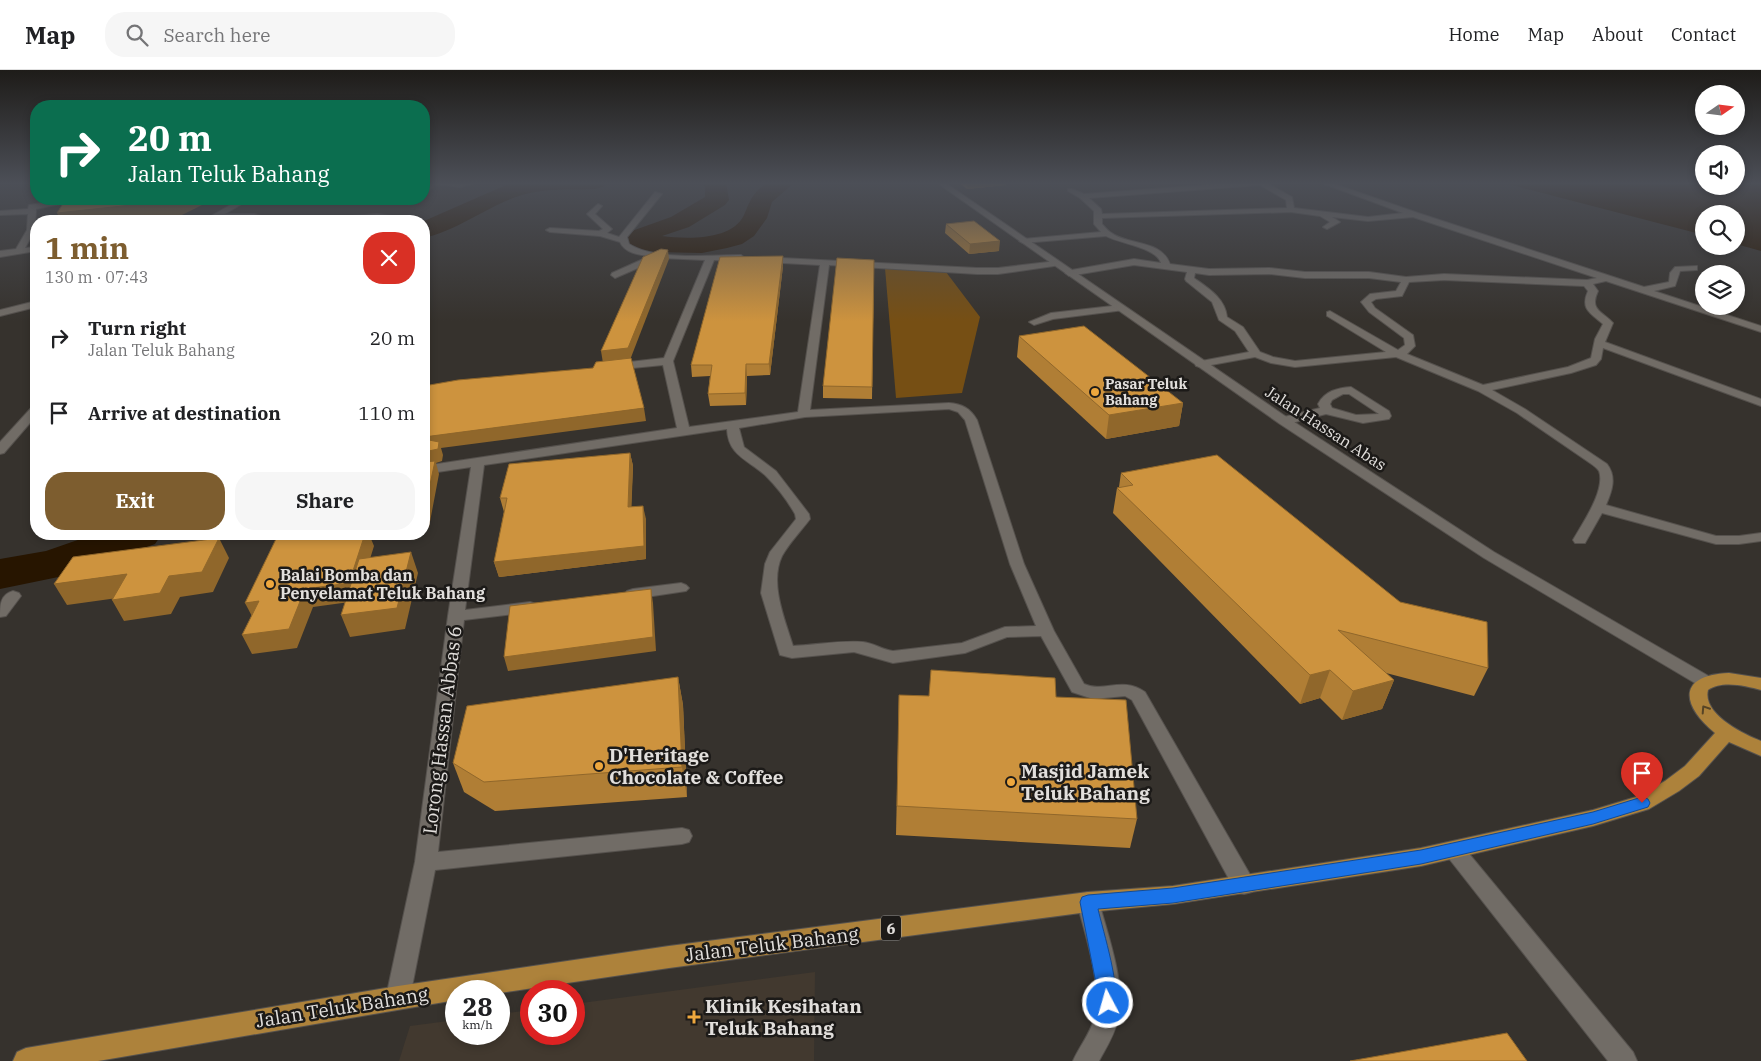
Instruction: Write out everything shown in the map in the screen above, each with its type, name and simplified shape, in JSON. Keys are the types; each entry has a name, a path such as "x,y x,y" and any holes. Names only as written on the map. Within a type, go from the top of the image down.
{"main road":[{"path":"1761,684 1734,678 1718,678 1706,682 1700,688 1698,697 1702,708 1712,720 1727,732 1761,749"},
{"name":"Jalan Teluk Bahang","path":"26,1061 398,997 669,957 1088,902 1173,895 1454,850 1593,818 1642,803 1672,786 1692,771 1727,732"}],"street":[{"path":"601,234 607,228"},
{"path":"630,228 623,237 624,244 634,250 659,255 749,258"},
{"name":"Jalan Hassan Abas","path":"1005,228 1284,421 1490,555 1706,682"},
{"path":"1102,228 1107,234"},
{"path":"1455,228 1761,329"},
{"path":"550,230 601,234 624,241"},
{"path":"19,251 30,232"},
{"path":"1023,241 1107,234 1158,253 1163,257 1166,266"},
{"path":"0,254 30,250"},
{"path":"615,275 659,255"},
{"path":"684,431 668,361 710,257"},
{"path":"758,259 977,271 998,271 1054,263"},
{"path":"804,414 825,262"},
{"path":"1069,273 1102,269 1127,262 1214,272 1269,271 1306,275 1369,275 1406,280 1488,278 1587,284 1606,278"},
{"path":"1643,290 1672,284 1674,272 1678,269 1694,268"},
{"path":"1192,270 1188,277 1210,293 1222,311 1222,318 1239,328 1256,354"},
{"path":"1200,364 1256,354 1271,360 1295,364 1404,352 1410,346 1409,337 1372,310 1366,302 1373,296 1399,294 1406,280"},
{"path":"1482,389 1583,366 1596,359 1599,343 1608,323 1591,308 1590,300 1593,291 1587,284"},
{"path":"0,313 30,306"},
{"path":"1034,322 1050,316 1121,308"},
{"path":"1330,314 1396,354 1482,389 1520,410 1595,460 1605,470 1606,478 1600,508 1580,540"},
{"path":"1599,343 1761,402"},
{"path":"603,368 668,361"},
{"path":"430,469 733,424 794,417 804,414 949,406 960,408 967,413 1017,564 1046,631 1078,688 1083,692 1094,693 1126,690 1139,696 1244,885"},
{"path":"1284,421 1327,410"},
{"path":"0,450 30,416"},
{"path":"733,424 732,437 738,451 768,471 802,514 802,519 775,555 772,564 769,592 786,651 860,647 880,655 893,657 965,648 1005,632 1046,631"},
{"name":"Lorong Hassan Abbas 6","path":"398,997 426,862 456,616 478,461"},
{"path":"1600,508 1716,540 1739,540 1761,537"},
{"path":"622,595 681,588"},
{"path":"0,612 13,596"},
{"path":"456,616 544,605"},
{"path":"426,862 682,836"},
{"path":"1454,850 1624,1061"},
{"path":"1086,1061 1106,1020 1108,1003 1107,987 1088,902"}],"shaded area":[{"path":"1678,228 1695,228 1695,233"},
{"path":"1745,228 1761,228 1761,251 1745,247"},
{"path":"885,268 946,272 980,317 962,393 896,398"},
{"name":"Klinik Kesihatan Teluk Bahang","path":"815,972 814,1061 399,1061 410,1026 445,1021 445,1045 510,1045 510,1013 520,1011 520,1045 585,1045 585,1003"}],"building":[{"path":"951,228 983,228 1000,241 970,244"},
{"path":"661,249 668,250 628,348 601,351 643,257"},
{"path":"783,256 769,364 746,364 745,393 708,394 712,365 691,365 720,257"},
{"path":"837,258 874,260 872,387 823,386"},
{"path":"1084,326 1183,403 1109,415 1019,336"},
{"path":"631,358 644,408 430,436 430,385 458,380 593,368 596,362"},
{"path":"430,440 439,442 438,449 430,451"},
{"path":"630,453 628,507 643,506 644,546 494,562 507,498 500,498 509,464"},
{"path":"1217,455 1400,602 1487,622 1488,668 1338,630 1394,680 1353,691 1330,670 1310,675 1117,488 1133,485 1121,473"},
{"path":"430,461 435,461 430,485"},
{"path":"204,540 218,540 202,572 169,576 160,593 112,600 127,574 54,584 73,557"},
{"path":"276,540 363,540 349,583 305,589 289,629 242,635 259,601 245,603"},
{"path":"411,552 397,608 341,615 359,559"},
{"path":"651,589 653,637 504,657 510,606"},
{"name":"Masjid Jamek Teluk Bahang","path":"931,670 1055,678 1056,697 1126,700 1137,819 897,806 899,695 929,696"},
{"path":"678,677 682,767 484,782 453,763 467,706"},
{"path":"1507,1033 1527,1061 1350,1061"}],"waterway":[{"path":"661,228 638,238 642,242 686,246 702,245 718,243 732,238 747,228"},
{"path":"0,574 56,564 122,540"}],"place":[{"name":"Pasar Teluk Bahang","path":"1095,392"},
{"name":"Balai Bomba dan Penyelamat Teluk Bahang","path":"270,584"},
{"name":"D'Heritage Chocolate & Coffee","path":"599,766"},
{"name":"Masjid Jamek Teluk Bahang","path":"1011,782"},
{"name":"Klinik Kesihatan Teluk Bahang","path":"694,1017"}],"route":[{"path":"1108,1003 1107,987 1088,902 1173,895 1421,857 1593,818 1642,803"}]}
